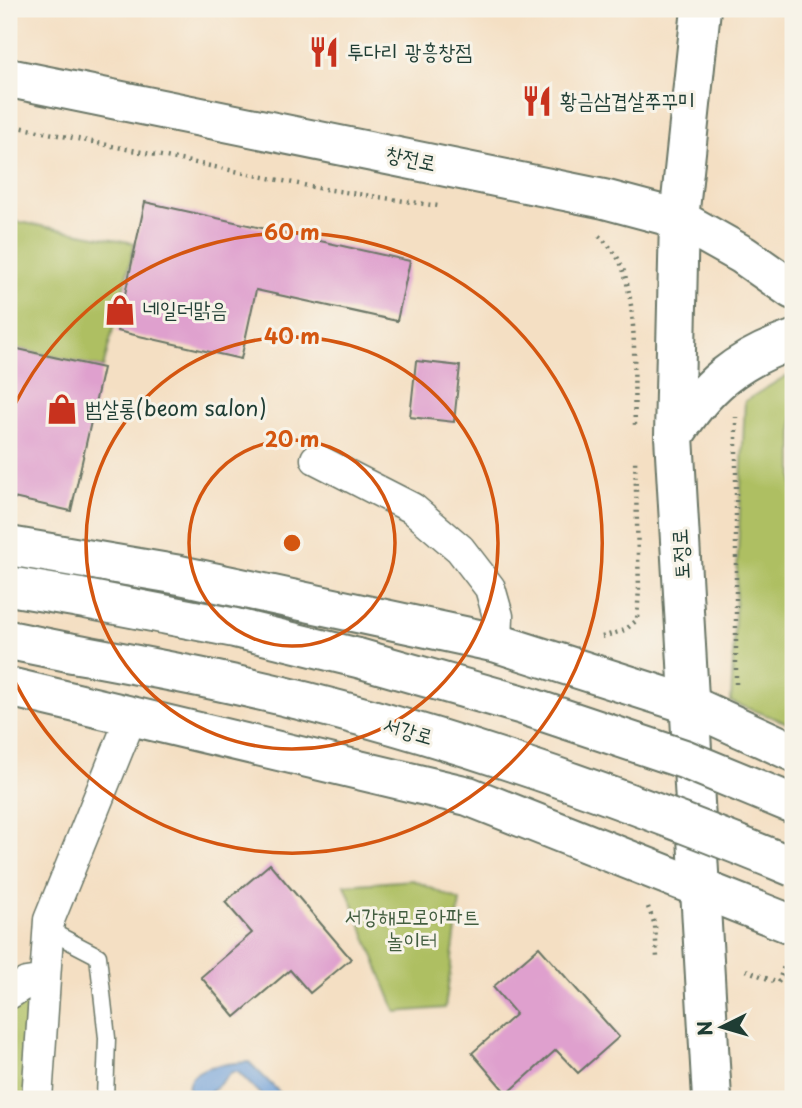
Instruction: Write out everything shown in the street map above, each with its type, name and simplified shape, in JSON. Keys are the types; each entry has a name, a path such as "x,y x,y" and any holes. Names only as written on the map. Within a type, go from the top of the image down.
{"main road":[{"name":"토정로","path":"701,9 679,219 674,436 712,1099"},
{"name":"창전로","path":"9,78 604,199 679,219 743,255 793,290"},
{"path":"674,436 693,406 715,382 750,359 793,340"},
{"path":"9,546 180,575 497,643 688,704 793,752"},
{"path":"9,586 247,631 358,658 523,705 684,759 793,804"},
{"name":"서강로","path":"9,640 228,684 344,713 477,751 601,792 793,867"},
{"path":"9,687 468,796 700,886 792,935"}],"street":[{"path":"316,459 412,508 460,549 490,588 498,616 497,643"},
{"path":"37,1099 48,920 132,715"},
{"path":"9,994 26,982 45,980"}],"lane":[{"path":"48,930 98,957 107,1038 105,1099"}],"path":[{"path":"9,125 318,188 440,206"},
{"path":"589,228 611,247 624,269 631,307"},
{"path":"736,414 734,674 737,690"},
{"path":"778,983 792,935"},
{"path":"746,970 778,983"},
{"path":"778,983 793,970"}],"green space":[{"path":"14,221 135,243 103,368 9,347 9,244"},
{"path":"786,376 793,380 793,725 731,702 745,401"},
{"name":"서강해모로아파트 놀이터","path":"413,880 460,901 445,1008 396,1012 345,885"},
{"path":"36,988 30,1099 9,1099 9,1007"}],"water":[{"path":"249,1062 286,1099 265,1099 238,1072 232,1072 204,1099 191,1099 188,1087 197,1072 217,1065"}],"building":[{"path":"145,202 410,261 397,321 256,290 241,359 117,331"},
{"path":"9,347 103,368 71,511 9,497"},
{"path":"416,361 460,366 454,422 410,417"},
{"path":"270,864 351,959 310,993 290,970 235,1017 201,977 252,933 225,902"},
{"path":"539,947 619,1037 578,1073 556,1050 507,1094 472,1053 516,1014 493,987"}],"place":[{"name":"투다리 광흥창점","path":"324,52"},
{"name":"황금삼겹살쭈꾸미","path":"537,101"},
{"name":"네일더맑음","path":"120,310"},
{"name":"범살롱(beom salon)","path":"62,409"}]}
